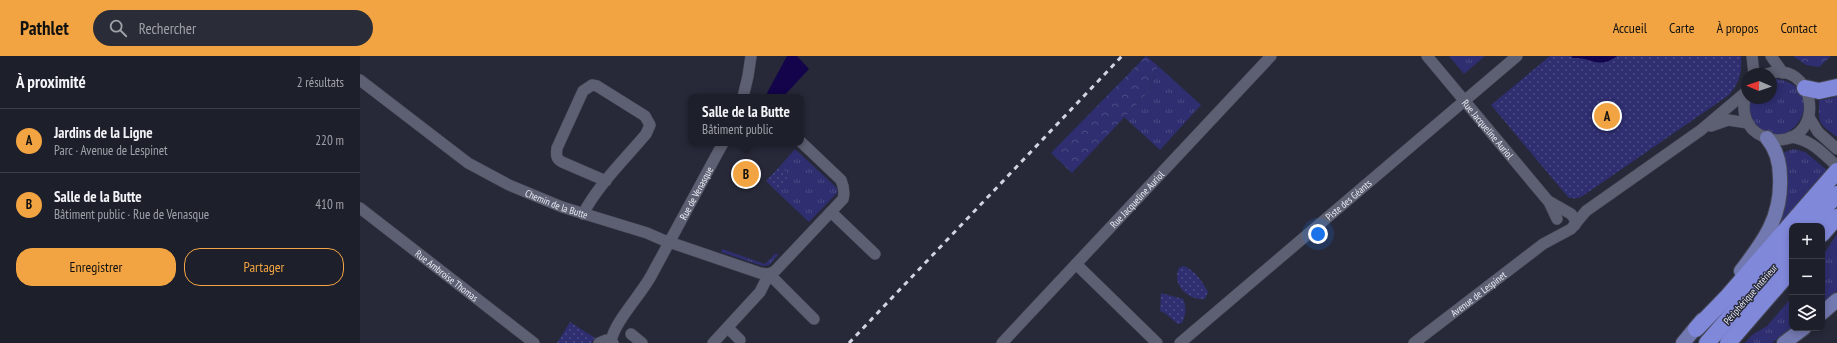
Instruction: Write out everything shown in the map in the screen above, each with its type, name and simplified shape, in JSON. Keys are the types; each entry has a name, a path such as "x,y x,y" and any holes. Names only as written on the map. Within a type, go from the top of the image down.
{"highway":[{"path":"1805,88 1819,91 1837,88"},
{"path":"1696,329 1728,296 1837,171"},
{"path":"1812,223 1837,194"},
{"path":"1825,231 1837,217"},
{"name":"Périphérique Intérieur","path":"1707,343 1789,249"},
{"path":"1728,343 1789,272"}],"main road":[{"path":"1683,343 1696,329 1770,230 1778,209 1781,192 1779,162 1773,145 1767,138"},
{"path":"1825,310 1837,300"},
{"path":"1825,319 1837,311"},
{"path":"1784,343 1801,331"}],"street":[{"path":"745,94 750,56"},
{"name":"Rue Jacqueline Auriol","path":"1002,343 1271,56"},
{"name":"Rue Jacqueline Auriol","path":"1427,56 1549,202 1557,221"},
{"name":"Piste des Géants","path":"1180,343 1517,56"},
{"path":"1752,56 1753,68"},
{"path":"1771,56 1783,73"},
{"path":"1744,104 1744,113 1748,123 1759,135 1779,140 1791,137 1802,129 1809,117 1810,102 1805,88 1796,78 1783,73 1777,73"},
{"name":"Chemin de la Butte","path":"360,80 468,163 509,185 562,207 647,233 754,271 769,274"},
{"path":"583,214 587,206 646,134 650,125 645,116 597,86 592,86 583,91 557,148 556,154 558,160 606,182"},
{"name":"Avenue de Lespinet","path":"1414,343 1543,244 1570,228 1586,211 1701,130 1741,97"},
{"path":"1809,117 1818,132 1835,147"},
{"name":"Avenue de Lespinet","path":"1701,130 1728,120 1748,123"},
{"path":"1791,137 1803,139 1837,166"},
{"path":"713,343 760,292 769,274 775,271 843,199 844,186 841,180 804,145"},
{"name":"Rue de Venasque","path":"672,243 721,146"},
{"name":"Rue Jacqueline Auriol","path":"1549,202 1569,213"},
{"name":"Rue Ambroise Thomas","path":"360,208 534,343"},
{"name":"Avenue de Lespinet","path":"1569,213 1586,211"},
{"path":"831,212 875,254"},
{"path":"1569,213 1575,219 1570,228 1560,229 1557,221 1559,215 1569,213"},
{"name":"Avenue de Lespinet","path":"1543,244 1557,221"},
{"path":"599,343 606,340 612,342 618,324 644,290 672,243"},
{"path":"1076,264 1157,343"},
{"path":"769,274 814,319"},
{"path":"728,328 740,340"},
{"path":"631,334 642,343"}],"green space":[{"path":"1146,56 1158,66 1147,93 1072,173 1051,153"},
{"path":"1449,56 1485,56 1464,74"},
{"path":"1550,56 1741,56 1741,67 1740,77 1729,95 1585,195 1578,198 1573,198 1568,197 1491,105"},
{"path":"1793,56 1831,56 1819,67 1806,65"},
{"path":"1158,66 1201,105 1160,150 1124,117 1147,93"},
{"path":"1777,79 1794,85 1802,95 1804,107 1800,119 1792,129 1781,134 1769,133 1756,124 1752,118 1750,104 1777,104"},
{"path":"1837,94 1837,137 1820,122 1819,100 1833,98 1833,96"},
{"path":"795,149 837,188 837,193 809,222 776,191 790,176 780,166"},
{"path":"1794,149 1805,152 1827,170 1769,244 1786,194 1786,172 1782,153"},
{"path":"780,166 791,176 776,191 766,181"},
{"path":"1837,234 1837,291 1825,301 1825,259 1825,252"},
{"path":"722,249 765,264 776,253 778,255 769,265 763,266 721,252"},
{"path":"1183,266 1198,276 1204,284 1208,292 1205,299 1199,299 1187,294 1179,285 1177,274 1179,268"},
{"path":"1161,293 1183,299 1186,311 1182,323 1178,324 1160,311"},
{"path":"1789,300 1789,329 1772,343 1745,343 1752,335 1767,326"},
{"path":"570,322 595,338 591,343 557,343"}],"shaded area":[{"path":"787,56 797,56 809,69 786,94 767,93"},
{"path":"1571,56 1617,56 1600,63 1586,59 1573,58"}],"railway":[{"path":"849,343 1122,56"}],"place":[{"name":"Jardins de la Ligne","path":"1607,116"},
{"name":"Salle de la Butte","path":"746,174"}]}
